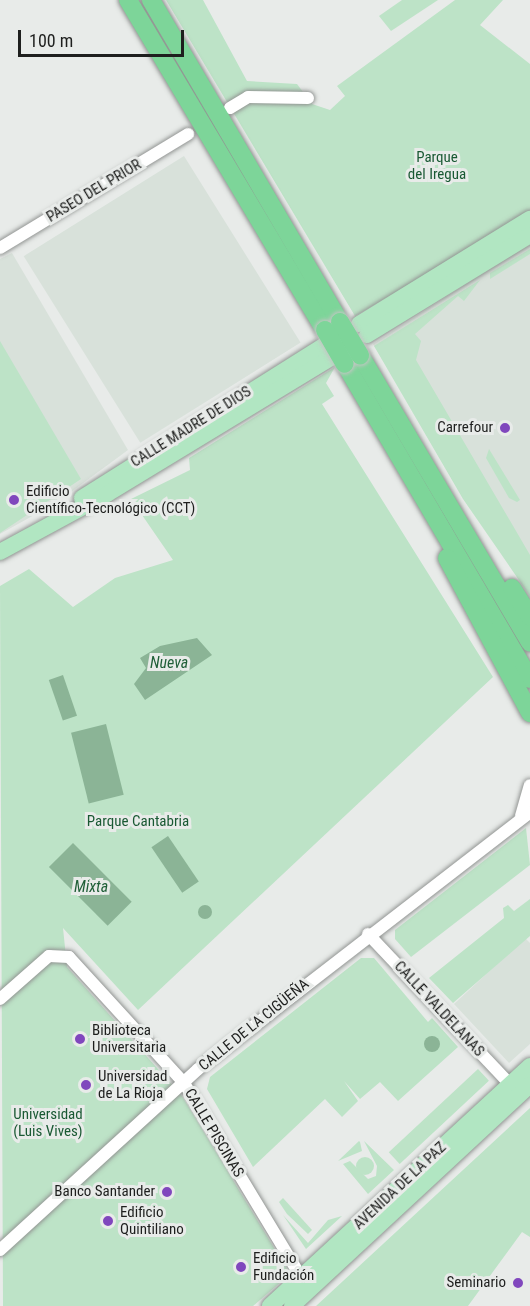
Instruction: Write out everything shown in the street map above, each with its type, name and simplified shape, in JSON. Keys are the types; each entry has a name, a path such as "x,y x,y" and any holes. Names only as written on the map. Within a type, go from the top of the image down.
{"highway":[{"path":"128,0 337,346 382,392 530,617"},
{"path":"151,0 337,346 530,679"},
{"path":"382,392 530,642"},
{"path":"428,506 440,545 530,713"}],"main road":[{"path":"530,219 363,330 530,234"},
{"name":"CALLE MADRE DE DIOS","path":"0,552 63,514 107,494 337,346"},
{"name":"AVENIDA DE LA PAZ","path":"270,1306 530,1066"},
{"name":"AVENIDA DE LA PAZ","path":"292,1306 530,1085"}],"street":[{"path":"230,108 248,97 308,98"},
{"name":"PASEO DEL PRIOR","path":"0,248 188,134"},
{"name":"CALLE DE LA CIGÜEÑA","path":"0,1250 184,1083 368,934 526,814 530,785"},
{"name":"CALLE VALDELANAS","path":"368,934 510,1084"},
{"name":"CALLE PISCINAS","path":"0,999 38,962 58,954 92,981 184,1083 301,1277"}],"shaded area":[{"path":"184,156 301,343 140,443 24,256"},
{"path":"530,243 530,598 373,344"},
{"path":"12,253 128,450 56,503 0,534 0,259"},
{"path":"525,938 530,943 530,1044 509,1063 454,1004"}],"green space":[{"name":"Parque del Iregua","path":"166,0 203,0 247,81 297,84 312,104 330,110 345,96 337,86 455,0 503,0 480,25 530,64 530,214 355,316"},
{"path":"402,0 438,0 391,31 379,16"},
{"path":"530,249 530,254 490,279 490,273"},
{"path":"480,280 464,301 458,296 415,334 421,341 416,360 530,555 530,596 463,499 374,346"},
{"path":"0,341 81,479 0,533"},
{"path":"335,367 326,383 334,396 322,404 493,677 138,1010 63,928 67,967 182,1096 290,1274 253,1306 3,1306 0,586 29,569 73,607 115,578 173,560 131,499 190,470 189,458"},
{"path":"489,449 520,500 517,502 509,498 486,458"},
{"path":"526,828 530,865 411,957 395,939 395,930"},
{"path":"530,899 530,936 453,1003 429,978 504,918 503,908 508,905 514,911"},
{"path":"361,958 374,958 428,1022 432,1018 458,1047 398,1101 380,1082 360,1099 344,1081 358,1101 342,1117 325,1099 253,1167 207,1089 210,1077"},
{"path":"478,1069 489,1081 400,1164 389,1152"},
{"path":"530,1108 530,1237 522,1232 468,1306 316,1306"},
{"path":"359,1141 362,1151 338,1161"},
{"path":"364,1141 394,1170 368,1194 343,1164 350,1161 368,1179 376,1176 377,1166"},
{"path":"361,1157 369,1157 374,1162 372,1173 361,1175 356,1170 356,1162"},
{"path":"283,1198 312,1230 308,1234 287,1214 279,1202"},
{"path":"283,1215 308,1243 328,1220 342,1216 306,1249"}],"water":[{"name":"Nueva","path":"197,638 212,655 145,700 134,684 146,668 140,658 160,646"},
{"path":"63,675 77,716 63,721 49,680"},
{"path":"106,724 124,795 89,804 71,733"},
{"path":"168,836 199,882 182,893 151,847"},
{"name":"Mixta","path":"73,843 132,902 108,926 49,867"},
{"path":"202,905 208,905 212,912 208,919 202,919 198,915 198,909"},
{"path":"432,1036 438,1038 440,1044 438,1050 432,1052 426,1050 424,1044 426,1038"}],"place":[{"name":"Carrefour","path":"505,428"},
{"name":"Edificio Científico-Tecnológico (CCT)","path":"14,500"},
{"name":"Biblioteca Universitaria","path":"80,1039"},
{"name":"Universidad de La Rioja","path":"86,1085"},
{"name":"Banco Santander","path":"167,1192"},
{"name":"Edificio Quintiliano","path":"108,1221"},
{"name":"Edificio Fundación","path":"241,1267"},
{"name":"Seminario","path":"518,1283"}],"park label":[{"name":"Parque Cantabria","path":"138,822"},
{"name":"Universidad (Luis Vives)","path":"48,1122"}]}
